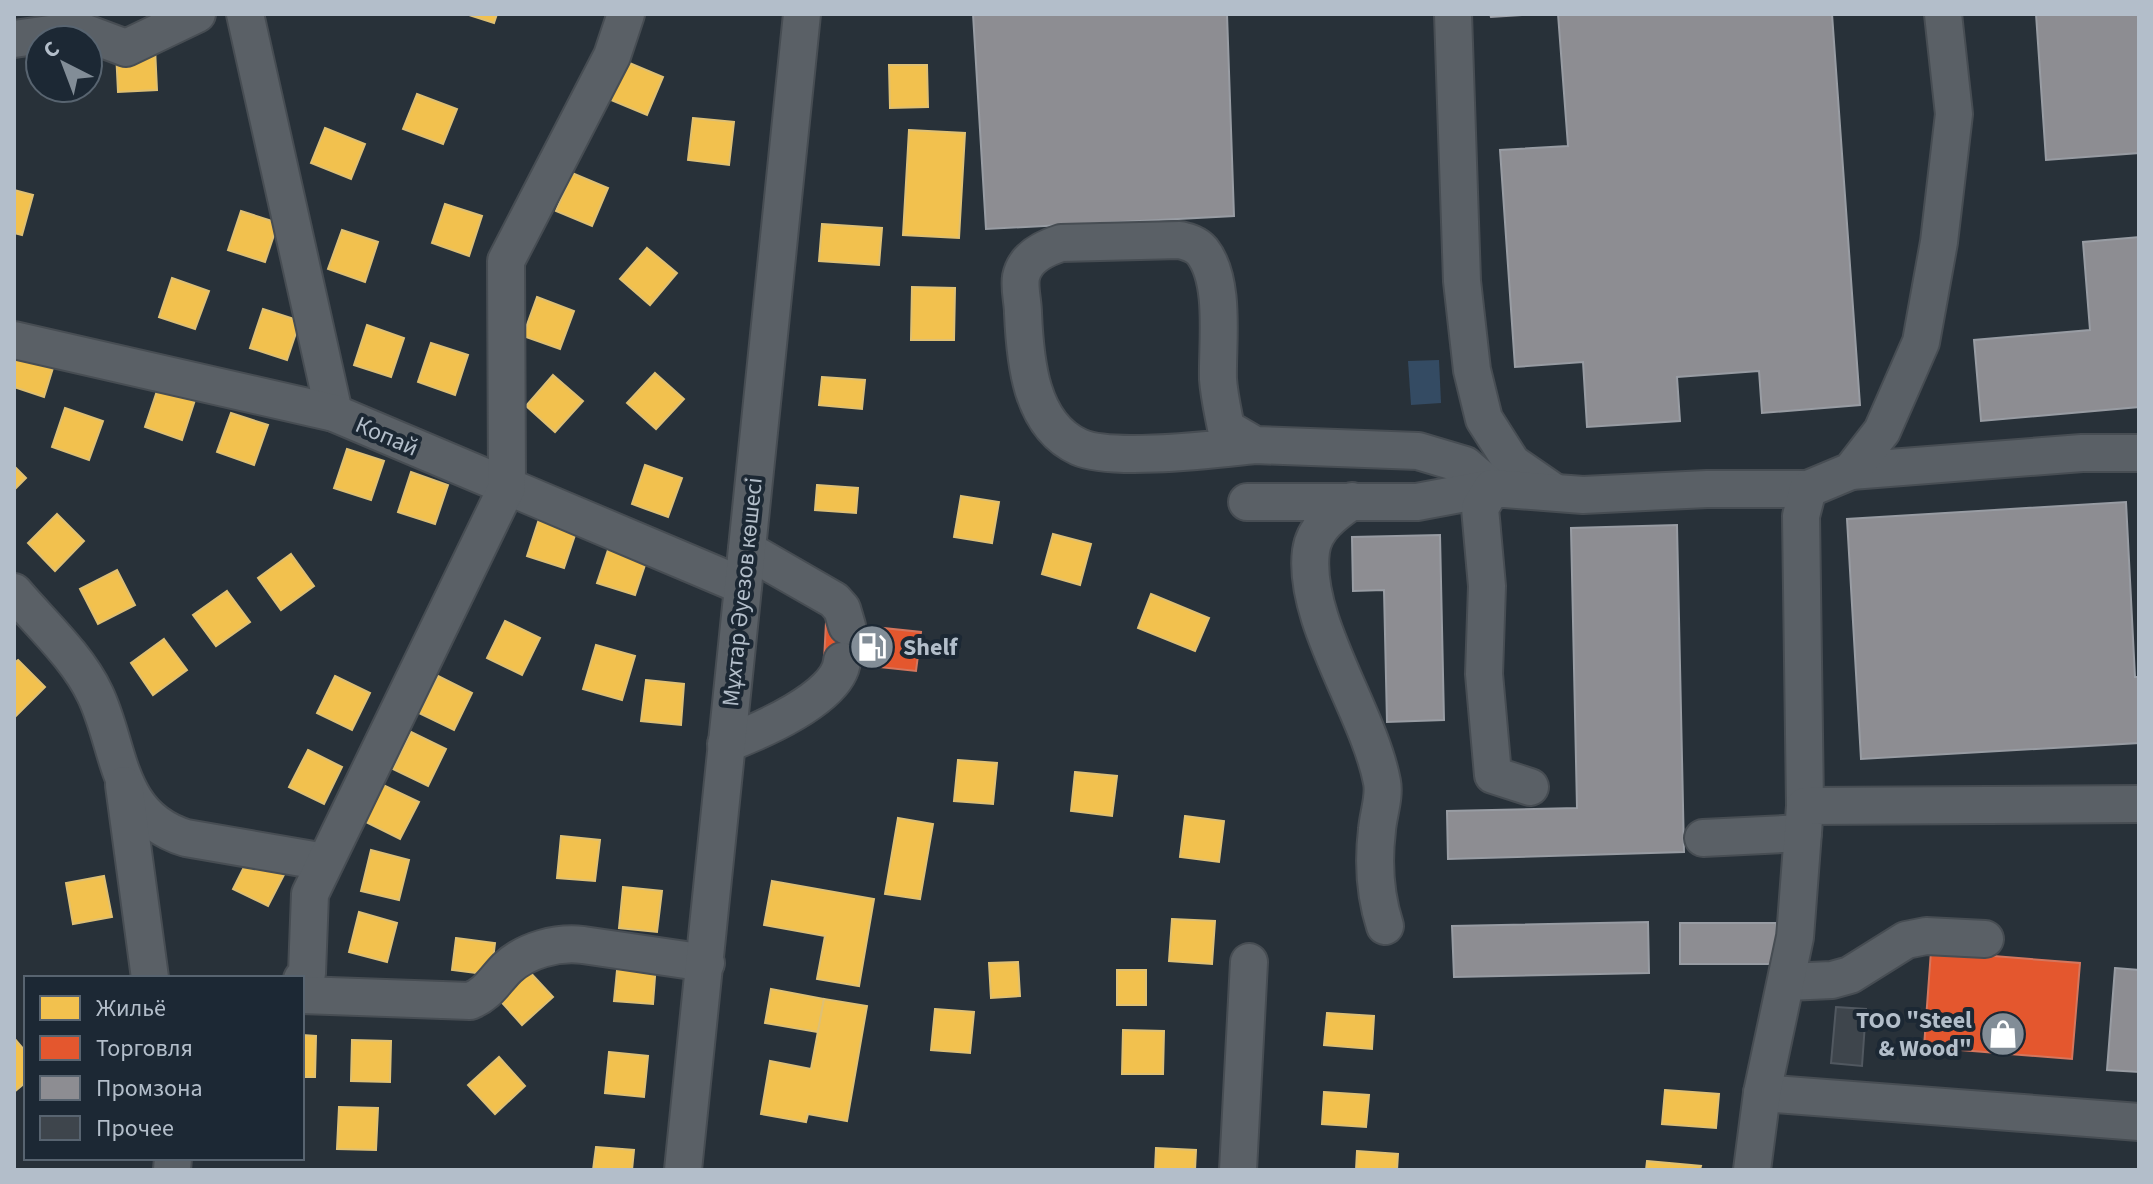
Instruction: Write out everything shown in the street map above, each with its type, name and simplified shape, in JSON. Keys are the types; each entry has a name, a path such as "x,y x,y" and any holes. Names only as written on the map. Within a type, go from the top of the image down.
{"street":[{"path":"14,39 78,30 126,48 197,14"},
{"path":"245,14 334,413"},
{"path":"304,977 307,973 310,894 507,487 506,261 612,56 626,14"},
{"name":"Мұхтар Әуезов көшесі","path":"683,1170 802,14"},
{"path":"1453,14 1462,281 1472,370 1484,419 1512,463 1555,493"},
{"path":"1851,471 1882,431 1921,342 1939,242 1954,114 1943,14"},
{"path":"1255,445 1226,428 1218,381 1220,324 1213,276 1203,252 1194,244 1180,240 1061,243 1044,248 1029,261 1021,276 1029,369 1038,405 1058,432 1077,446 1098,453 1193,451 1255,445 1418,451 1465,465 1492,488"},
{"name":"Копай","path":"14,340 334,413 743,586"},
{"path":"1247,502 1417,502 1492,488 1583,495 1707,489 1808,489 1851,471 2082,453 2139,453"},
{"path":"1492,488 1480,508 1487,586 1484,674 1493,775 1530,787"},
{"path":"1752,1170 1762,1093 1795,937 1804,819 1801,516 1808,489"},
{"path":"1352,501 1325,520 1311,549 1313,591 1383,785 1375,864 1378,903 1385,926"},
{"path":"747,550 834,600 842,609 847,626"},
{"path":"14,592 71,657 95,693 123,781 150,976"},
{"path":"726,744 803,706 837,677 842,661"},
{"path":"123,781 150,819 167,832 325,862"},
{"path":"1703,838 1804,819 2139,804"},
{"path":"1787,982 1832,980 1850,975 1906,940 1926,936 1985,939"},
{"path":"304,995 470,1001 486,993 518,960 539,950 565,944 706,963"},
{"path":"1238,1170 1249,962"},
{"path":"1762,1093 2139,1122"}],"water":[{"path":"1439,360 1441,403 1411,405 1408,361"}],"building: Жильё":[{"path":"466,14 497,14 494,23"},
{"path":"155,48 157,90 118,92 116,51"},
{"path":"627,62 663,77 647,115 611,100"},
{"path":"889,65 927,65 928,107 890,108"},
{"path":"417,94 457,109 443,144 403,129"},
{"path":"693,118 734,122 729,165 688,160"},
{"path":"325,128 365,144 351,179 311,163"},
{"path":"909,130 965,133 959,238 903,235"},
{"path":"572,173 608,188 592,226 556,211"},
{"path":"14,190 33,195 22,235 14,233"},
{"path":"445,204 482,216 469,256 432,243"},
{"path":"241,211 278,223 265,262 228,250"},
{"path":"822,224 882,228 879,265 819,261"},
{"path":"342,230 378,242 365,282 328,269"},
{"path":"647,248 677,273 650,305 620,279"},
{"path":"172,278 209,291 195,329 159,317"},
{"path":"912,287 955,288 954,340 911,340"},
{"path":"537,297 574,311 560,349 523,336"},
{"path":"263,309 300,321 287,360 250,348"},
{"path":"367,325 404,338 391,377 354,365"},
{"path":"431,343 468,355 455,395 418,382"},
{"path":"20,345 56,358 44,397 14,387 14,362"},
{"path":"655,373 684,399 656,429 627,403"},
{"path":"553,375 583,401 555,432 526,406"},
{"path":"822,377 865,380 862,409 819,405"},
{"path":"158,388 195,400 182,440 145,427"},
{"path":"65,408 103,421 89,460 52,447"},
{"path":"231,413 268,425 254,465 217,452"},
{"path":"347,449 384,461 371,500 334,488"},
{"path":"645,465 682,478 668,517 632,504"},
{"path":"14,466 26,478 14,490"},
{"path":"411,472 448,485 435,524 398,512"},
{"path":"817,485 858,488 856,513 815,510"},
{"path":"961,496 999,502 992,543 954,537"},
{"path":"57,514 84,541 55,571 28,543"},
{"path":"540,516 577,529 564,568 527,556"},
{"path":"1053,534 1091,544 1080,585 1042,574"},
{"path":"610,544 648,556 635,595 597,583"},
{"path":"291,554 314,586 281,610 258,578"},
{"path":"117,570 135,605 98,624 80,589"},
{"path":"227,591 250,622 216,646 193,615"},
{"path":"1151,594 1209,618 1195,651 1138,628"},
{"path":"505,621 540,638 522,675 487,658"},
{"path":"164,639 187,670 153,695 131,663"},
{"path":"596,645 635,656 622,700 583,689"},
{"path":"18,660 45,687 15,717 14,663"},
{"path":"335,676 370,693 352,730 317,713"},
{"path":"438,676 472,693 454,730 419,713"},
{"path":"646,680 684,684 681,725 641,721"},
{"path":"411,732 446,749 428,786 393,769"},
{"path":"308,750 342,767 324,804 289,787"},
{"path":"958,760 997,763 993,804 954,801"},
{"path":"1075,772 1117,776 1112,816 1071,811"},
{"path":"383,785 419,802 400,839 366,822"},
{"path":"1185,816 1224,821 1219,862 1180,857"},
{"path":"898,818 933,824 920,899 885,894"},
{"path":"561,836 600,840 595,881 557,878"},
{"path":"371,850 409,860 399,900 361,891"},
{"path":"252,851 287,869 268,906 233,889"},
{"path":"104,876 112,917 73,924 66,883"},
{"path":"772,881 874,899 859,986 817,979 825,936 764,925"},
{"path":"623,887 662,891 657,932 619,928"},
{"path":"359,912 397,923 387,962 349,952"},
{"path":"1172,919 1215,921 1212,964 1169,961"},
{"path":"456,938 495,943 491,975 452,970"},
{"path":"618,960 656,963 653,1004 614,1001"},
{"path":"1018,962 1020,996 991,998 989,963"},
{"path":"526,968 553,997 522,1025 496,996"},
{"path":"1117,970 1146,970 1146,1005 1117,1005"},
{"path":"771,989 824,999 818,1032 765,1023"},
{"path":"824,999 867,1006 847,1121 808,1114 806,1122 761,1114 770,1061 811,1069"},
{"path":"935,1009 974,1012 970,1053 931,1050"},
{"path":"1327,1013 1374,1016 1372,1049 1324,1045"},
{"path":"1123,1030 1164,1031 1163,1074 1122,1074"},
{"path":"304,1035 316,1036 315,1077 304,1077"},
{"path":"14,1038 24,1050 24,1084 14,1092"},
{"path":"352,1040 391,1041 390,1082 351,1081"},
{"path":"609,1052 648,1056 644,1097 605,1093"},
{"path":"499,1057 525,1086 495,1114 468,1085"},
{"path":"1665,1090 1719,1094 1716,1128 1662,1124"},
{"path":"1324,1092 1369,1095 1366,1127 1322,1124"},
{"path":"339,1107 378,1108 376,1150 337,1149"},
{"path":"596,1147 634,1150 632,1170 593,1170"},
{"path":"1156,1148 1196,1150 1195,1170 1155,1170"},
{"path":"1357,1151 1398,1154 1397,1170 1356,1170"},
{"path":"1647,1161 1701,1166 1700,1170 1646,1170"}],"building: Торговля":[{"name":"Shelf","path":"826,622 921,632 916,671 824,661"},
{"path":"1931,951 2080,963 2072,1059 1924,1047"}],"building: Промзона":[{"path":"973,14 1227,14 1234,216 986,229"},
{"path":"1490,14 1540,14 1491,17"},
{"path":"1558,14 1832,14 1860,405 1762,413 1759,371 1677,377 1680,421 1587,427 1583,362 1515,367 1500,150 1568,146"},
{"path":"2036,14 2139,14 2139,153 2046,160"},
{"path":"2139,237 2139,407 1981,421 1974,340 2090,330 2083,242"},
{"path":"2126,502 2135,677 2139,677 2139,743 1861,759 1847,519"},
{"path":"1677,525 1684,852 1448,859 1447,811 1577,808 1571,528"},
{"path":"1440,535 1444,720 1387,722 1384,590 1353,591 1352,537"},
{"path":"1648,922 1649,973 1454,977 1452,926"},
{"path":"1680,923 1776,923 1776,964 1680,964"},
{"path":"2115,968 2139,970 2139,1072 2107,1070"}],"building: Прочее":[{"path":"1836,1007 1866,1009 1862,1066 1831,1063"}],"place":[{"name":"Shelf","path":"872,647"},
{"name":"TOO \"Steel & Wood\"","path":"2003,1034"}]}
